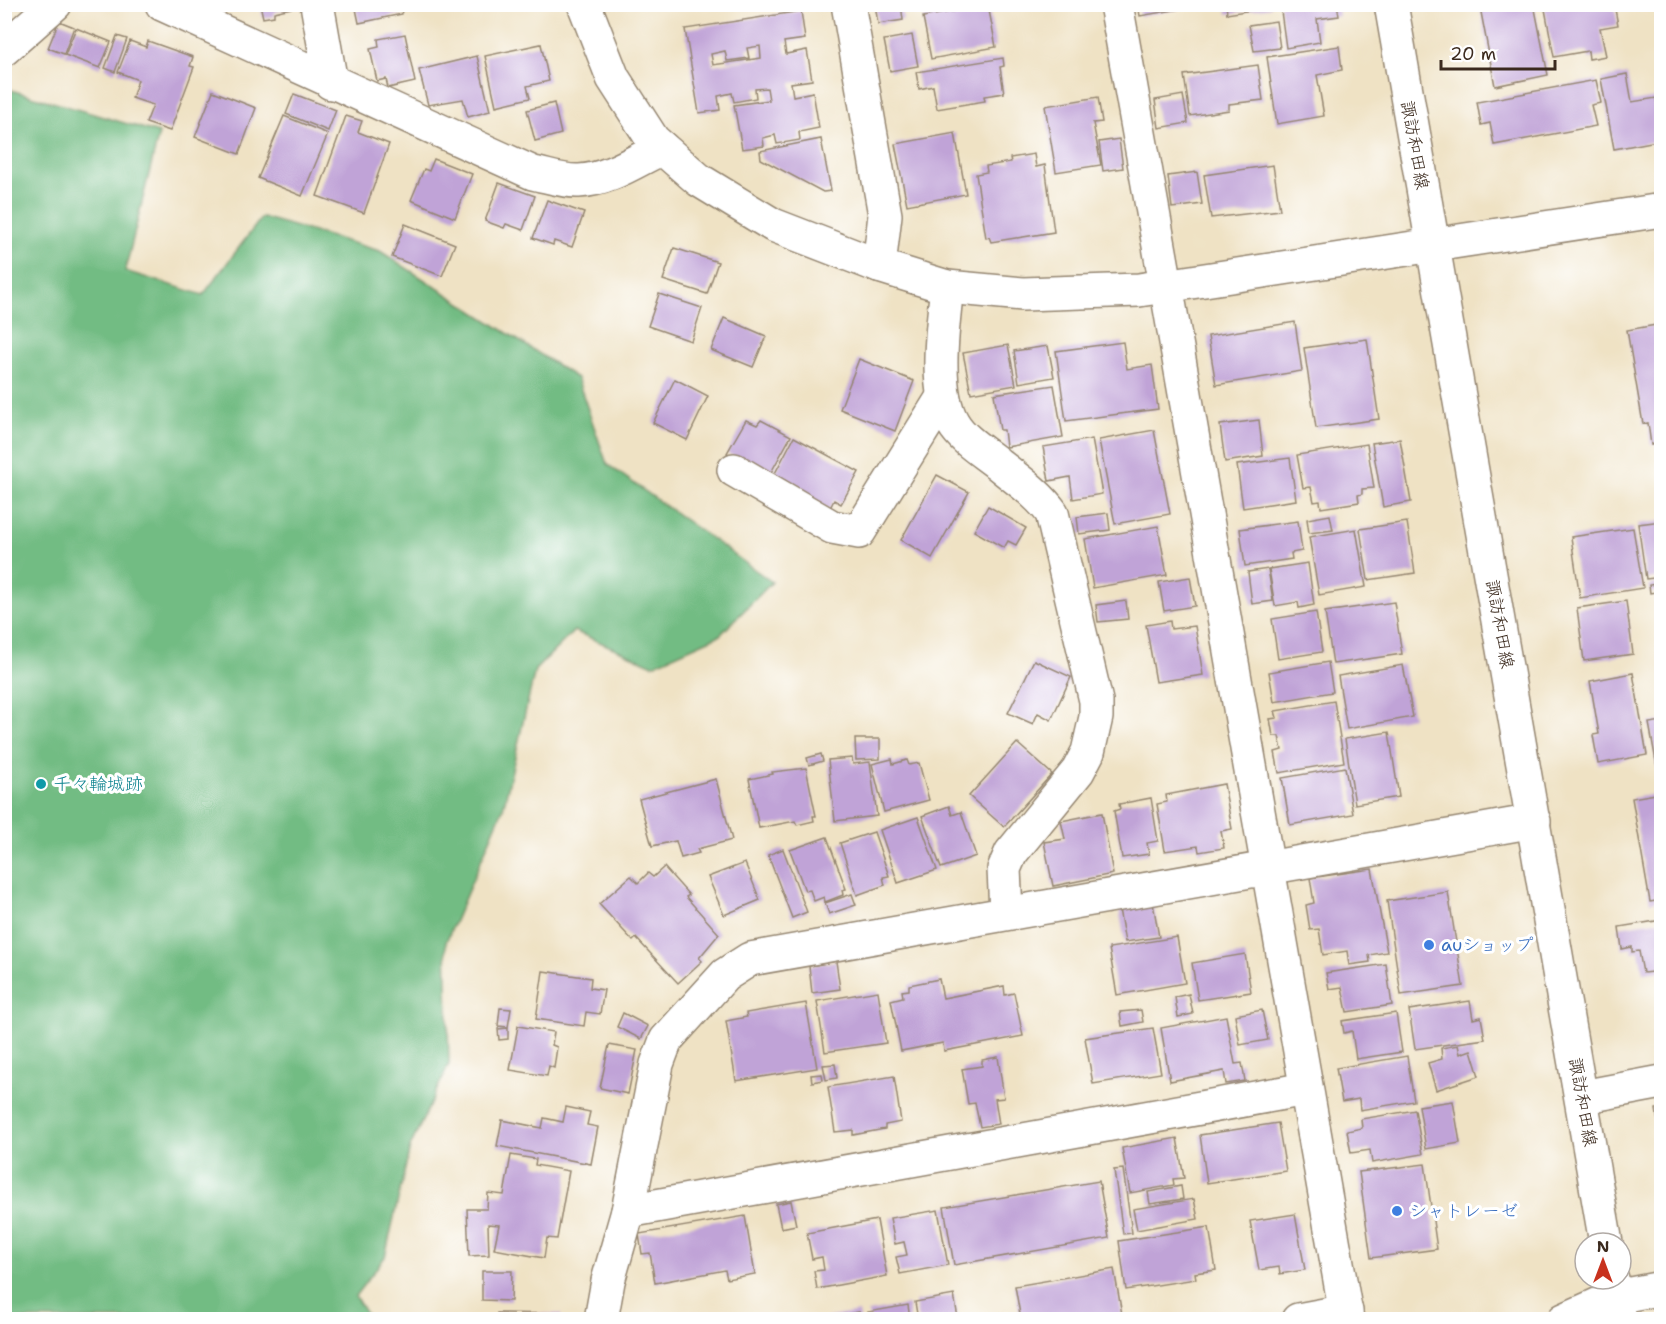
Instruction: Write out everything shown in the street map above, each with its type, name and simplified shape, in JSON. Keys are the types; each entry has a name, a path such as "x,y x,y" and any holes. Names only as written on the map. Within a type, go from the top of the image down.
{"street":[{"path":"4,49 55,4"},
{"path":"162,4 331,83 533,173 567,180 591,179 621,168 662,148"},
{"path":"317,4 331,83"},
{"path":"585,4 613,78 653,140 699,180 773,225 879,266 947,287 1023,294 1139,290 1662,210"},
{"path":"848,4 885,215 879,266"},
{"path":"1116,4 1346,1315 1298,1320"},
{"name":"諏訪和田線","path":"1391,4 1604,1231"},
{"path":"947,287 943,332 943,397 952,423 966,439 1030,490 1052,513 1096,701 1094,733 1078,771 1011,853 1004,869 1006,912"},
{"path":"734,470 832,527 859,532 943,397"},
{"path":"601,1320 608,1281 628,1211 657,1064 666,1040 725,975 750,959 1006,912 1534,821"},
{"path":"1582,1097 1662,1082"},
{"path":"628,1211 1306,1089"},
{"path":"1564,1320 1615,1298 1662,1288"}],"green space":[{"path":"4,88 159,133 125,271 203,295 262,217 380,251 577,378 607,464 772,582 720,635 653,665 574,631 535,670 503,809 446,942 449,1064 410,1147 385,1257 355,1296 369,1319 5,1319"}],"building":[{"path":"260,4 296,4 296,7 274,12 274,16 263,18"},
{"path":"355,4 400,4 402,14 359,23"},
{"path":"875,4 901,4 903,20 878,24"},
{"path":"1138,4 1197,4 1197,6 1140,16"},
{"path":"1226,4 1271,4 1271,7 1227,14"},
{"path":"1280,4 1337,4 1339,16 1317,19 1320,42 1286,48"},
{"path":"1497,4 1534,4 1548,75 1495,86 1480,7"},
{"path":"1544,4 1614,4 1618,25 1600,28 1606,56 1589,59 1588,51 1554,57"},
{"path":"988,5 996,47 931,59 923,17"},
{"path":"801,11 805,39 784,42 786,54 807,50 812,80 791,83 793,96 813,92 819,128 799,132 800,140 777,144 775,135 763,138 764,146 742,149 734,105 769,100 767,88 755,89 756,98 734,102 732,93 718,96 720,110 699,113 685,29","holes":["760,46 761,58 713,65 711,54 725,51 727,61 749,58 747,48"]},
{"path":"59,21 74,27 64,54 48,48"},
{"path":"1276,21 1280,48 1254,51 1249,25"},
{"path":"76,28 111,42 100,68 65,55"},
{"path":"405,34 415,82 388,88 386,79 377,81 370,49 379,47 378,39"},
{"path":"912,35 918,66 890,71 884,40"},
{"path":"117,36 127,39 115,72 105,68"},
{"path":"130,41 146,47 148,41 193,57 190,66 194,67 170,131 146,123 153,105 132,98 138,80 118,72"},
{"path":"541,44 549,81 527,86 530,98 496,106 485,56"},
{"path":"1339,46 1342,70 1317,75 1324,116 1277,124 1267,57"},
{"path":"477,56 490,111 468,117 463,99 428,105 419,70"},
{"path":"1003,58 1004,66 1000,67 1004,93 984,96 985,101 937,109 933,86 919,89 916,72"},
{"path":"1258,65 1263,100 1229,104 1229,110 1190,116 1184,75"},
{"path":"1627,74 1632,102 1656,98 1662,140 1614,149 1601,79"},
{"path":"1596,80 1601,103 1591,105 1596,126 1494,145 1490,123 1481,125 1477,102"},
{"path":"213,91 256,108 239,154 195,137"},
{"path":"294,94 336,110 328,131 286,114"},
{"path":"1183,95 1188,123 1159,128 1155,100"},
{"path":"1098,97 1102,122 1093,123 1101,165 1056,172 1045,106"},
{"path":"554,103 561,134 535,141 527,110"},
{"path":"284,116 328,134 302,196 258,178"},
{"path":"346,116 362,121 358,132 389,144 364,213 317,196"},
{"path":"955,133 966,194 907,205 895,144"},
{"path":"821,139 831,191 823,192 761,159 760,151"},
{"path":"1119,139 1123,168 1103,171 1099,142"},
{"path":"1034,154 1036,167 1045,165 1054,232 991,242 989,237 986,238 976,174 987,172 986,166 1011,162 1010,158"},
{"path":"434,159 472,174 455,218 411,200 424,169 429,171"},
{"path":"1273,165 1280,210 1211,218 1204,175"},
{"path":"1197,172 1202,204 1172,208 1168,176"},
{"path":"499,183 535,196 523,230 506,224 504,228 485,221"},
{"path":"547,200 584,213 572,247 554,241 553,245 533,238"},
{"path":"405,224 455,244 442,276 392,257"},
{"path":"674,248 718,262 707,294 663,280"},
{"path":"659,294 702,308 691,341 648,326"},
{"path":"724,318 766,336 753,367 711,350"},
{"path":"1295,322 1302,371 1216,385 1208,336"},
{"path":"1662,324 1662,443 1651,445 1648,423 1643,424 1627,330"},
{"path":"1367,339 1379,419 1316,428 1304,348"},
{"path":"1123,342 1127,369 1152,365 1158,409 1066,421 1056,351"},
{"path":"1008,345 1016,385 971,393 963,353"},
{"path":"1048,346 1054,377 1019,383 1014,351"},
{"path":"859,359 914,381 895,431 840,409"},
{"path":"675,379 708,396 687,440 653,423"},
{"path":"1054,385 1063,437 1006,447 1004,430 1000,430 994,394"},
{"path":"746,420 757,425 761,420 791,436 769,476 727,453"},
{"path":"1259,420 1263,456 1225,462 1220,425"},
{"path":"1154,430 1170,514 1115,524 1099,440"},
{"path":"794,437 859,472 841,504 834,500 829,510 772,479"},
{"path":"1092,439 1102,494 1073,499 1070,477 1049,481 1043,447"},
{"path":"1400,439 1411,502 1383,507 1372,443"},
{"path":"1367,444 1374,488 1362,489 1362,494 1358,495 1359,502 1321,508 1320,501 1314,502 1311,487 1303,488 1297,455"},
{"path":"1290,458 1296,500 1243,508 1237,465"},
{"path":"937,475 969,492 932,558 901,540"},
{"path":"988,506 1026,528 1016,545 1008,541 1004,548 974,531"},
{"path":"1108,513 1110,530 1079,534 1077,517"},
{"path":"1330,515 1333,530 1309,533 1307,519"},
{"path":"1298,521 1302,551 1291,553 1292,559 1245,566 1240,529"},
{"path":"1662,521 1662,577 1646,579 1638,524"},
{"path":"1407,522 1415,573 1368,580 1360,529"},
{"path":"1158,526 1167,575 1093,588 1085,539"},
{"path":"1633,528 1643,588 1580,598 1571,537"},
{"path":"1356,529 1366,587 1319,595 1309,537"},
{"path":"1308,563 1314,605 1299,608 1298,602 1275,606 1269,569"},
{"path":"1268,569 1273,601 1252,604 1248,572"},
{"path":"1190,577 1195,606 1164,611 1159,582"},
{"path":"1661,583 1662,591 1650,593 1649,585"},
{"path":"1126,601 1128,619 1098,622 1096,605"},
{"path":"1626,601 1633,654 1584,661 1577,608"},
{"path":"1394,602 1402,654 1333,664 1325,612"},
{"path":"1316,612 1322,652 1278,659 1272,619"},
{"path":"1170,621 1171,629 1195,626 1203,675 1156,682 1146,625"},
{"path":"1034,660 1071,677 1051,720 1038,713 1033,724 1008,713"},
{"path":"1328,662 1333,692 1274,702 1269,672"},
{"path":"1403,665 1413,717 1347,729 1338,676"},
{"path":"1633,673 1647,755 1598,764 1593,735 1599,734 1590,681"},
{"path":"1334,701 1344,762 1279,773 1275,752 1282,750 1279,736 1273,736 1270,719 1277,718 1275,711"},
{"path":"1662,721 1662,767 1657,767 1649,723"},
{"path":"1389,732 1399,797 1355,804 1345,739"},
{"path":"855,739 880,739 880,759 856,760"},
{"path":"1017,743 1052,774 1004,827 969,796"},
{"path":"821,754 823,761 809,765 807,758"},
{"path":"852,758 853,764 870,762 877,816 835,821 828,760"},
{"path":"892,759 893,764 907,760 909,765 919,763 929,800 884,812 872,764"},
{"path":"1345,767 1353,814 1290,825 1282,778"},
{"path":"806,768 816,816 813,816 814,821 797,825 795,821 759,828 749,779 773,774 772,772"},
{"path":"716,779 732,840 697,849 699,853 681,858 676,841 652,846 639,799"},
{"path":"1224,784 1232,829 1221,831 1224,848 1199,852 1198,846 1165,851 1157,804 1167,802 1166,795"},
{"path":"1662,793 1662,900 1650,902 1632,798"},
{"path":"1151,798 1158,841 1147,843 1149,854 1122,858 1114,811 1120,809 1119,804"},
{"path":"949,806 952,815 961,812 976,856 941,868 922,816"},
{"path":"1102,813 1113,874 1053,886 1044,842 1065,839 1061,821"},
{"path":"918,817 937,870 898,883 880,830"},
{"path":"874,832 889,876 883,877 885,885 857,895 840,843"},
{"path":"827,837 846,889 842,890 843,895 825,902 824,897 814,901 810,890 805,891 790,850"},
{"path":"783,849 807,912 792,918 768,855"},
{"path":"745,863 760,900 724,915 708,877"},
{"path":"664,867 689,895 686,897 719,934 699,958 702,961 678,983 636,938 633,941 599,904 631,876 638,883 648,873 653,877"},
{"path":"1372,869 1387,952 1369,955 1370,962 1349,965 1347,951 1323,955 1319,929 1310,930 1306,905 1314,903 1310,878"},
{"path":"1448,892 1463,986 1401,995 1387,901"},
{"path":"852,894 856,905 829,914 825,903"},
{"path":"1153,903 1159,937 1125,942 1119,909"},
{"path":"1662,920 1662,971 1643,973 1639,951 1632,952 1632,947 1622,949 1619,927"},
{"path":"1177,937 1185,983 1117,995 1109,948"},
{"path":"1245,954 1251,992 1198,1000 1192,963"},
{"path":"836,961 840,989 812,993 809,966"},
{"path":"1386,964 1392,1005 1347,1012 1342,987 1329,989 1326,973"},
{"path":"543,971 591,978 590,988 604,990 600,1014 586,1012 584,1026 536,1019"},
{"path":"939,979 943,998 1004,986 1005,995 1014,993 1023,1036 944,1051 943,1043 901,1051 891,1000 903,997 902,991 909,990 909,985"},
{"path":"878,991 886,1043 825,1052 817,1001"},
{"path":"1189,994 1193,1014 1178,1017 1175,997"},
{"path":"1470,1001 1473,1019 1481,1017 1485,1039 1415,1049 1409,1010"},
{"path":"806,1003 817,1068 736,1081 726,1021 747,1017 746,1013"},
{"path":"500,1008 511,1009 508,1027 498,1026"},
{"path":"1141,1010 1143,1022 1122,1026 1120,1012"},
{"path":"1262,1010 1268,1040 1240,1045 1235,1015"},
{"path":"623,1013 648,1026 641,1039 617,1027"},
{"path":"1396,1013 1402,1052 1356,1059 1352,1031 1344,1033 1342,1021"},
{"path":"1226,1016 1235,1064 1242,1063 1245,1081 1226,1084 1224,1071 1170,1081 1161,1028"},
{"path":"518,1026 554,1032 552,1045 557,1047 554,1068 549,1066 547,1076 510,1070"},
{"path":"508,1028 508,1039 499,1040 498,1029"},
{"path":"1153,1028 1161,1073 1093,1084 1085,1038"},
{"path":"609,1045 637,1050 628,1094 600,1088"},
{"path":"1458,1045 1460,1054 1471,1050 1479,1076 1436,1090 1428,1063 1442,1059 1441,1048"},
{"path":"1407,1056 1414,1101 1360,1110 1359,1099 1342,1102 1336,1068"},
{"path":"998,1057 1004,1098 995,1099 999,1124 980,1127 975,1103 968,1104 962,1069 982,1066 982,1060"},
{"path":"835,1064 837,1078 826,1080 823,1065"},
{"path":"822,1074 823,1080 812,1082 811,1075"},
{"path":"894,1076 901,1122 885,1125 885,1129 853,1135 853,1130 835,1132 828,1087"},
{"path":"1453,1101 1460,1143 1426,1149 1419,1106"},
{"path":"566,1107 590,1112 587,1125 598,1127 591,1164 497,1146 502,1120 542,1128 544,1118 563,1122"},
{"path":"1662,1108 1662,1135 1660,1135 1656,1109"},
{"path":"1415,1110 1423,1154 1372,1163 1370,1150 1351,1153 1347,1131 1362,1128 1361,1119"},
{"path":"1278,1123 1286,1171 1207,1183 1200,1135"},
{"path":"1177,1138 1184,1178 1173,1179 1174,1185 1130,1193 1122,1148"},
{"path":"511,1155 536,1159 535,1165 569,1171 557,1239 547,1238 544,1258 494,1249 499,1225 488,1224 489,1255 469,1256 467,1209 487,1209 488,1193 504,1195"},
{"path":"1425,1164 1437,1249 1371,1258 1359,1172"},
{"path":"1123,1169 1132,1233 1123,1234 1114,1170"},
{"path":"1099,1181 1109,1238 954,1265 944,1207"},
{"path":"1181,1186 1183,1199 1150,1204 1148,1192"},
{"path":"1194,1199 1198,1219 1137,1230 1133,1209"},
{"path":"791,1201 796,1225 781,1228 776,1204"},
{"path":"938,1210 948,1265 900,1274 896,1257 907,1255 904,1242 895,1244 890,1218"},
{"path":"1295,1214 1305,1270 1280,1274 1279,1267 1259,1270 1250,1221"},
{"path":"745,1216 755,1274 727,1279 725,1270 655,1283 650,1253 642,1254 639,1234"},
{"path":"877,1220 887,1276 817,1289 814,1271 824,1270 822,1257 812,1259 807,1233"},
{"path":"1209,1227 1216,1270 1195,1273 1196,1279 1126,1290 1119,1241"},
{"path":"1114,1269 1123,1320 1021,1320 1015,1286"},
{"path":"482,1271 512,1271 511,1301 482,1300"},
{"path":"954,1295 958,1318 918,1320 915,1302"},
{"path":"908,1305 910,1320 870,1320 868,1312"},
{"path":"859,1312 860,1320 826,1320 826,1318"},
{"path":"497,1313 561,1314 561,1320 497,1320"}],"place":[{"name":"千々輪城跡","path":"41,784"},
{"name":"auショップ","path":"1429,945"},
{"name":"シャトレーゼ","path":"1397,1211"}]}
